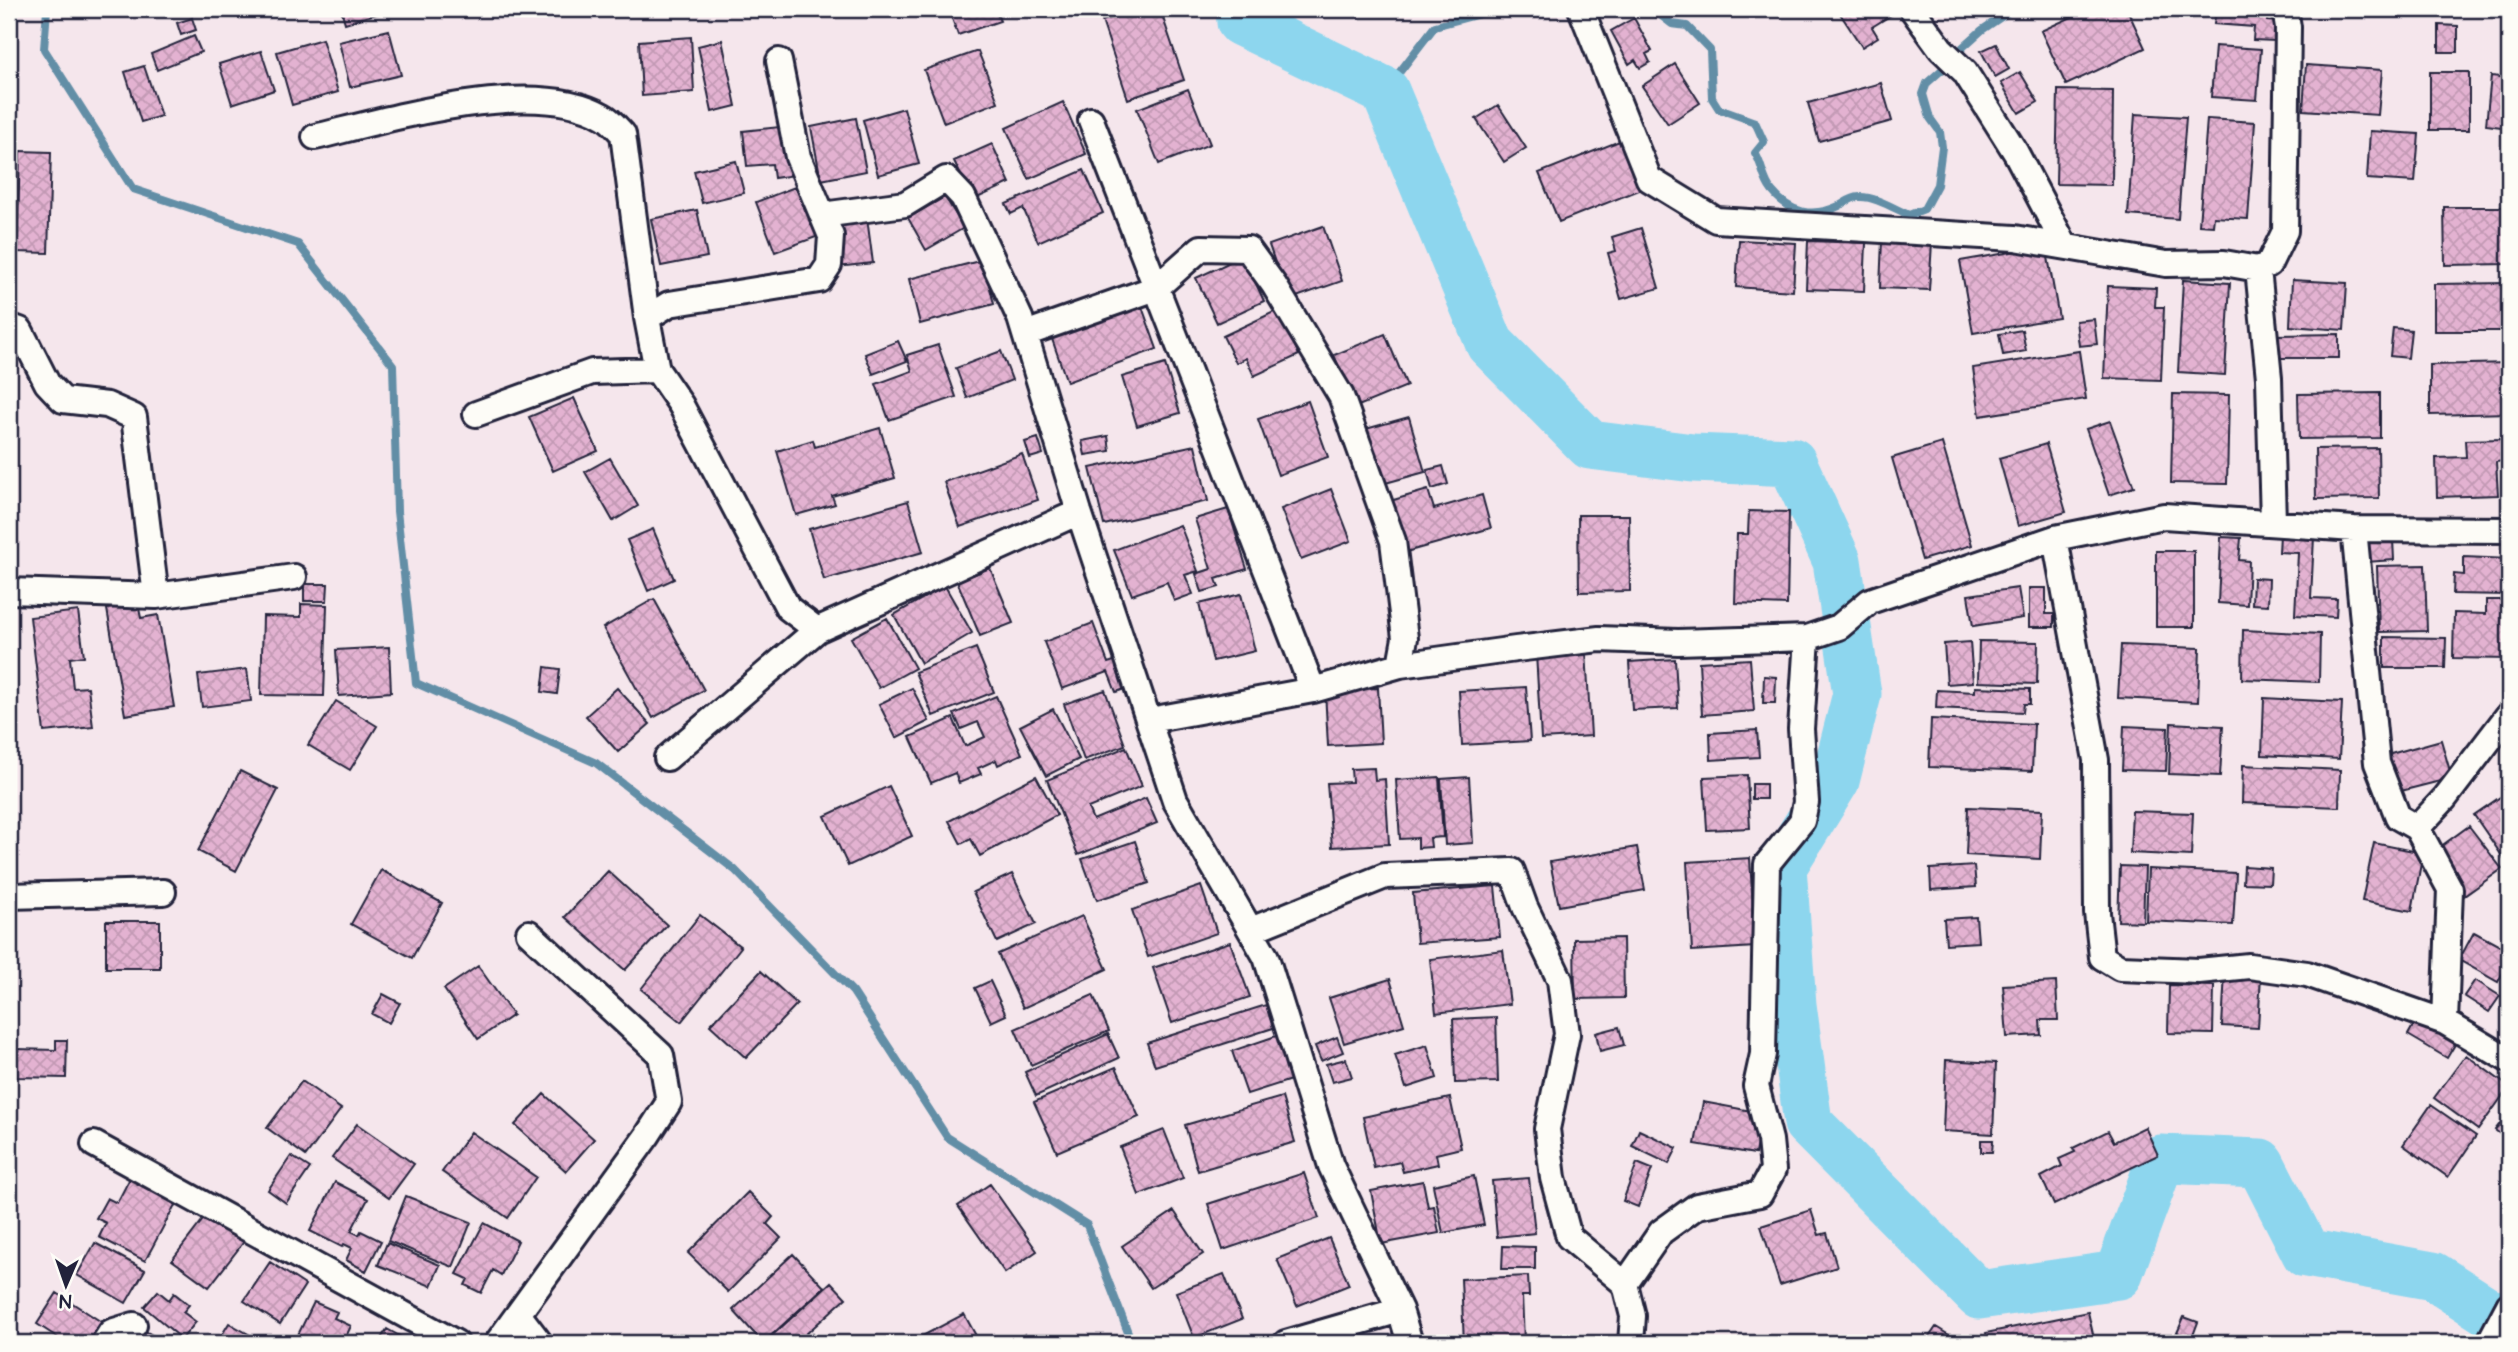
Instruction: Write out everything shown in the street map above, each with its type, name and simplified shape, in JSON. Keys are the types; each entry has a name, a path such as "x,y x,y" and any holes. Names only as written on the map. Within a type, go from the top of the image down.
{"street":[{"path":"1912,9 1941,49 1965,72 2016,153 2065,246"},
{"path":"1584,16 1649,179 1716,220 2001,237 2166,264 2224,263 2258,269 2269,264 2285,231 2288,27 2284,9"},
{"path":"647,318 669,304 819,280 829,265 831,236 798,157 779,61"},
{"path":"315,136 435,109 529,98 579,105 605,116 622,134 647,318 657,370 681,405 788,608 817,631"},
{"path":"1091,120 1313,690"},
{"path":"822,215 905,204 946,179 963,197 1020,318 1079,512 1175,800 1266,957 1331,1166 1400,1310 1410,1343"},
{"path":"1024,334 1156,288 1200,248 1248,249 1274,285 1341,396 1393,541 1405,638 1400,665"},
{"path":"2258,269 2269,378 2273,522"},
{"path":"9,326 20,330 47,383 63,400 107,405 134,417 156,596"},
{"path":"476,414 592,372 657,370"},
{"path":"667,758 817,631 1079,512"},
{"path":"1150,720 1313,690 1400,665 1599,639 1678,642 1807,638 1839,626 1870,601 2055,538 2164,516 2354,529 2509,530"},
{"path":"2354,529 2377,763 2398,817 2417,828 2451,889 2445,1022"},
{"path":"2055,538 2096,760 2097,913 2102,957 2120,968 2199,971 2249,965 2307,974 2445,1022 2509,1059"},
{"path":"9,591 156,596 295,577"},
{"path":"1625,1283 1661,1232 1697,1206 1760,1194 1773,1170 1770,1140 1756,1086 1763,1054 1767,864 1802,821 1806,802 1801,729 1807,638"},
{"path":"2417,828 2445,798 2509,714"},
{"path":"1251,930 1385,876 1511,871 1560,980 1567,1034 1547,1129 1553,1178 1569,1237 1625,1283 1633,1316 1631,1343"},
{"path":"9,896 163,892"},
{"path":"497,1343 669,1102 661,1055 529,933"},
{"path":"94,1144 456,1343"},
{"path":"1286,1343 1400,1310"},
{"path":"2489,1343 2505,1312"},
{"path":"518,1314 540,1343"},
{"path":"104,1343 111,1332 134,1325"}],"building":[{"path":"341,9 390,9 390,10 345,23"},
{"path":"961,9 995,9 1000,21 958,35 950,13"},
{"path":"1139,9 1160,9 1184,80 1128,99 1102,21"},
{"path":"1837,9 1895,9 1896,12 1872,27 1878,37 1862,47"},
{"path":"2089,9 2127,9 2145,48 2066,85 2041,31"},
{"path":"2216,9 2268,9 2267,21 2277,22 2276,41 2253,40 2254,27 2214,24"},
{"path":"192,18 196,30 181,35 177,23"},
{"path":"1634,18 1652,51 1646,54 1650,62 1640,68 1635,60 1629,64 1611,31"},
{"path":"2439,25 2458,26 2458,52 2439,52"},
{"path":"389,30 401,75 350,87 339,42"},
{"path":"194,36 201,52 157,70 151,54"},
{"path":"691,37 694,92 642,96 639,41"},
{"path":"322,39 338,92 292,105 277,52"},
{"path":"722,40 736,106 712,112 698,46"},
{"path":"1996,44 2009,69 1995,77 1981,51"},
{"path":"2215,46 2261,49 2257,100 2211,97"},
{"path":"261,51 274,90 232,104 219,64"},
{"path":"978,51 998,102 944,123 924,70"},
{"path":"1675,64 1700,103 1668,124 1642,86"},
{"path":"2306,65 2382,70 2378,115 2303,110"},
{"path":"144,66 161,116 141,122 125,72"},
{"path":"2020,72 2038,102 2019,113 2001,83"},
{"path":"2430,72 2469,72 2469,130 2430,130"},
{"path":"2491,76 2509,78 2509,128 2486,125"},
{"path":"1881,83 1892,121 1819,141 1808,103"},
{"path":"1188,89 1210,144 1159,164 1137,109"},
{"path":"2058,90 2113,91 2112,185 2056,184"},
{"path":"1063,102 1086,154 1029,179 1006,128"},
{"path":"1498,105 1526,148 1504,162 1476,119"},
{"path":"904,108 919,164 878,175 863,120"},
{"path":"2135,114 2186,117 2178,219 2128,215"},
{"path":"856,118 866,171 821,180 811,127"},
{"path":"2207,119 2255,122 2248,219 2214,217 2213,226 2199,225"},
{"path":"789,126 795,175 774,178 772,164 747,166 743,131"},
{"path":"2370,131 2419,134 2415,182 2367,179"},
{"path":"1622,140 1642,189 1559,222 1539,173"},
{"path":"992,144 1010,183 973,200 954,161"},
{"path":"20,151 51,152 48,253 17,252"},
{"path":"736,161 744,193 702,203 694,171"},
{"path":"1084,170 1103,213 1038,242 1023,208 1011,214 1006,204"},
{"path":"800,185 819,236 775,252 756,202"},
{"path":"945,197 964,228 926,250 908,218"},
{"path":"2444,207 2509,207 2509,264 2445,265"},
{"path":"697,210 707,257 661,266 651,219"},
{"path":"867,218 873,263 837,267 831,222"},
{"path":"1323,226 1342,281 1288,300 1269,245"},
{"path":"1641,228 1659,288 1621,299 1608,253 1616,251 1612,237"},
{"path":"1739,240 1796,243 1793,291 1736,287"},
{"path":"1882,240 1932,243 1929,290 1880,288"},
{"path":"1808,241 1866,243 1864,291 1806,289"},
{"path":"2046,246 2059,318 1973,333 1960,261"},
{"path":"1243,256 1264,301 1217,323 1196,278"},
{"path":"983,260 994,304 920,324 909,279"},
{"path":"2183,280 2230,283 2225,375 2178,372"},
{"path":"2292,280 2347,283 2344,330 2290,326"},
{"path":"2509,283 2509,331 2434,331 2434,284"},
{"path":"2108,286 2156,288 2155,307 2164,307 2161,380 2104,378"},
{"path":"1141,304 1157,349 1067,382 1051,336"},
{"path":"1278,310 1299,355 1254,376 1246,358 1236,363 1223,336"},
{"path":"2094,319 2097,344 2079,346 2076,321"},
{"path":"2393,328 2411,330 2408,358 2390,356"},
{"path":"2022,330 2026,351 2003,355 1999,334"},
{"path":"1385,334 1407,386 1356,407 1334,355"},
{"path":"2339,334 2339,358 2273,358 2273,335"},
{"path":"898,341 907,361 873,374 865,354"},
{"path":"938,345 956,397 889,420 876,384 912,371 907,355"},
{"path":"1001,351 1012,380 967,398 956,368"},
{"path":"2079,351 2086,399 1980,416 1973,368"},
{"path":"2509,363 2509,413 2430,415 2430,365"},
{"path":"1165,364 1180,413 1137,426 1122,377"},
{"path":"2380,393 2380,438 2299,439 2298,394"},
{"path":"2173,394 2229,395 2227,484 2171,483"},
{"path":"574,398 598,451 553,471 529,417"},
{"path":"1308,401 1328,457 1278,475 1258,419"},
{"path":"1409,417 1425,472 1382,484 1366,429"},
{"path":"2110,421 2134,487 2109,495 2086,429"},
{"path":"880,428 895,478 832,496 835,504 796,515 777,451 813,440 815,447"},
{"path":"1108,436 1110,451 1085,455 1082,441"},
{"path":"1038,438 1043,454 1030,458 1025,442"},
{"path":"2502,439 2503,461 2496,462 2498,495 2437,497 2436,458 2466,457 2465,440"},
{"path":"1942,443 1972,545 1922,560 1892,458"},
{"path":"2046,444 2066,512 2018,526 1999,458"},
{"path":"1195,445 1208,501 1104,525 1090,468"},
{"path":"2378,448 2379,498 2316,499 2315,449"},
{"path":"1022,454 1038,500 960,527 944,482"},
{"path":"610,458 638,506 613,521 585,472"},
{"path":"1443,466 1448,484 1432,489 1427,470"},
{"path":"1331,489 1351,541 1301,560 1281,509"},
{"path":"1428,490 1434,509 1482,495 1491,528 1406,552 1390,501"},
{"path":"908,501 923,552 824,580 809,529"},
{"path":"1228,509 1247,569 1216,579 1219,587 1202,592 1196,574 1211,569 1195,519"},
{"path":"1749,511 1789,512 1787,605 1735,603 1737,534 1748,534"},
{"path":"1578,515 1629,515 1630,591 1579,592"},
{"path":"1180,525 1198,571 1185,575 1193,594 1174,601 1167,582 1132,595 1114,550"},
{"path":"653,529 674,579 648,591 627,540"},
{"path":"2280,535 2314,537 2311,598 2337,599 2336,617 2295,615 2298,553 2279,552"},
{"path":"2221,537 2241,538 2239,560 2249,561 2247,605 2218,603"},
{"path":"2393,539 2394,560 2366,562 2365,541"},
{"path":"2156,551 2194,551 2194,627 2156,627"},
{"path":"2464,557 2509,559 2509,595 2453,594 2454,574 2464,575"},
{"path":"2425,565 2427,631 2379,632 2377,566"},
{"path":"990,568 1013,623 980,636 957,581"},
{"path":"2253,578 2269,579 2268,605 2252,604"},
{"path":"304,584 328,584 327,601 304,601"},
{"path":"945,586 972,633 921,663 894,615"},
{"path":"2018,588 2023,618 1973,626 1968,595"},
{"path":"2029,588 2046,588 2046,614 2054,614 2054,627 2029,627"},
{"path":"1241,594 1255,651 1213,661 1199,604"},
{"path":"654,599 704,690 653,718 603,628"},
{"path":"2486,600 2509,600 2509,659 2453,658 2454,613 2486,614"},
{"path":"138,604 141,618 158,615 174,707 125,715 107,609"},
{"path":"301,604 327,605 324,696 261,695 263,616 301,617"},
{"path":"78,611 84,656 70,658 73,688 88,687 93,727 44,732 30,617"},
{"path":"887,618 915,668 879,688 851,638"},
{"path":"1093,623 1108,663 1123,658 1134,686 1116,692 1108,672 1062,689 1044,642"},
{"path":"2243,630 2320,634 2319,682 2242,679"},
{"path":"2384,637 2446,638 2445,668 2384,668"},
{"path":"1979,641 2038,642 2037,684 1978,682"},
{"path":"1970,642 1973,682 1947,684 1944,644"},
{"path":"2121,645 2200,648 2198,702 2118,698"},
{"path":"389,647 391,692 339,696 336,650"},
{"path":"976,648 994,692 933,716 915,672"},
{"path":"1586,651 1591,736 1541,739 1536,654"},
{"path":"1675,659 1678,708 1632,710 1629,662"},
{"path":"1750,659 1754,711 1702,715 1699,662"},
{"path":"545,667 560,669 557,694 542,692"},
{"path":"247,669 251,701 202,707 198,675"},
{"path":"1764,676 1776,677 1775,703 1763,703"},
{"path":"1526,687 1530,741 1462,745 1459,691"},
{"path":"1975,687 2030,689 2030,704 2024,704 2023,712 1936,708 1937,690 1975,692"},
{"path":"617,688 650,724 618,752 586,716"},
{"path":"912,688 929,721 896,738 879,704"},
{"path":"1378,688 1381,743 1328,746 1325,691"},
{"path":"1105,690 1125,745 1084,760 1064,704"},
{"path":"996,696 1022,754 998,765 996,760 978,768 981,774 959,783 955,773 931,783 910,737 953,718 965,746 985,737 978,722 961,729 954,714"},
{"path":"2264,698 2342,702 2339,759 2262,755"},
{"path":"336,701 377,726 350,770 308,745"},
{"path":"1053,709 1079,759 1046,776 1020,726"},
{"path":"1931,719 2034,724 2032,771 1929,767"},
{"path":"2171,723 2223,726 2220,776 2169,774"},
{"path":"2124,726 2168,728 2166,771 2122,770"},
{"path":"1757,730 1759,757 1711,760 1710,733"},
{"path":"2441,740 2452,778 2397,792 2387,755"},
{"path":"1126,747 1142,786 1088,808 1093,820 1146,798 1157,823 1078,855 1047,780"},
{"path":"2243,765 2340,770 2339,807 2242,803"},
{"path":"1374,768 1375,780 1385,779 1389,844 1332,847 1327,783 1352,782 1351,769"},
{"path":"240,771 278,790 236,871 198,851"},
{"path":"1747,775 1750,828 1707,830 1704,777"},
{"path":"1036,776 1057,815 980,856 971,839 961,844 949,821"},
{"path":"1439,777 1443,837 1430,838 1431,847 1418,848 1418,838 1400,839 1396,780"},
{"path":"1469,777 1473,843 1445,845 1441,779"},
{"path":"1752,784 1766,784 1766,799 1752,799"},
{"path":"889,786 912,836 848,866 825,816"},
{"path":"2509,791 2509,866 2474,815"},
{"path":"1968,807 2042,810 2040,859 1966,855"},
{"path":"2132,811 2193,813 2191,856 2130,853"},
{"path":"2469,826 2502,869 2464,896 2439,862 2447,856 2440,847"},
{"path":"1135,841 1149,883 1097,900 1082,859"},
{"path":"2374,843 2423,853 2412,911 2362,901"},
{"path":"1637,847 1645,890 1559,906 1550,862"},
{"path":"1750,858 1755,947 1692,951 1687,862"},
{"path":"1974,866 1976,887 1931,890 1930,869"},
{"path":"2120,866 2145,867 2143,922 2118,921"},
{"path":"2244,866 2271,868 2270,884 2243,883"},
{"path":"2148,869 2236,873 2233,925 2146,921"},
{"path":"381,870 442,903 412,958 351,924"},
{"path":"608,871 667,925 625,970 565,917"},
{"path":"1012,874 1036,924 997,942 973,892"},
{"path":"1201,886 1217,933 1148,957 1132,910"},
{"path":"1495,886 1500,937 1417,943 1413,893"},
{"path":"700,915 741,947 681,1022 641,989"},
{"path":"1082,916 1107,969 1023,1008 998,954"},
{"path":"1976,917 1978,942 1946,944 1944,919"},
{"path":"106,921 160,921 160,968 106,968"},
{"path":"2474,932 2509,951 2509,961 2498,982 2459,960"},
{"path":"1623,938 1624,998 1575,999 1574,939"},
{"path":"1230,942 1250,997 1172,1023 1153,968"},
{"path":"1503,950 1510,1004 1436,1013 1430,959"},
{"path":"478,966 513,1015 478,1039 444,989"},
{"path":"761,971 797,1004 746,1058 710,1025"},
{"path":"2225,973 2261,975 2258,1028 2222,1026"},
{"path":"1390,979 1404,1025 1344,1043 1329,998"},
{"path":"2475,980 2500,996 2489,1012 2464,996"},
{"path":"990,981 1006,1015 991,1022 975,988"},
{"path":"2056,982 2058,1020 2040,1020 2041,1035 2007,1037 2003,985"},
{"path":"2169,985 2214,986 2213,1034 2168,1033"},
{"path":"383,994 400,1003 389,1023 372,1014"},
{"path":"1093,995 1109,1031 1031,1065 1015,1029"},
{"path":"1266,1005 1273,1028 1155,1066 1147,1043"},
{"path":"1496,1017 1498,1082 1455,1083 1453,1019"},
{"path":"2418,1017 2457,1041 2447,1058 2408,1035"},
{"path":"1619,1027 1624,1045 1600,1051 1596,1033"},
{"path":"1108,1034 1119,1058 1036,1096 1025,1072"},
{"path":"1282,1034 1297,1078 1247,1094 1232,1051"},
{"path":"1337,1037 1343,1052 1321,1061 1315,1046"},
{"path":"56,1040 67,1040 66,1078 16,1077 17,1049 56,1050"},
{"path":"1427,1045 1437,1078 1406,1088 1395,1055"},
{"path":"11,1046 10,1099 9,1099"},
{"path":"2466,1055 2509,1087 2478,1130 2434,1098"},
{"path":"1346,1059 1352,1077 1332,1082 1326,1064"},
{"path":"1946,1060 1996,1063 1993,1134 1943,1131"},
{"path":"1116,1067 1139,1117 1057,1152 1034,1102"},
{"path":"302,1081 341,1109 306,1156 267,1128"},
{"path":"544,1094 594,1139 566,1171 515,1125"},
{"path":"1282,1097 1295,1142 1198,1171 1185,1125"},
{"path":"1450,1098 1461,1148 1436,1154 1438,1164 1403,1172 1400,1162 1374,1168 1363,1117"},
{"path":"1703,1102 1762,1113 1755,1154 1695,1144"},
{"path":"2431,1105 2476,1136 2448,1177 2403,1145"},
{"path":"2509,1112 2509,1141 2495,1130"},
{"path":"357,1124 414,1164 389,1198 332,1158"},
{"path":"2145,1127 2158,1155 2054,1205 2041,1177 2062,1166 2059,1159 2075,1152 2073,1148 2108,1131 2114,1142"},
{"path":"1164,1130 1183,1178 1139,1195 1120,1147"},
{"path":"1639,1130 1677,1148 1669,1164 1632,1146"},
{"path":"471,1132 536,1177 508,1218 442,1172"},
{"path":"1981,1140 1993,1140 1992,1152 1981,1152"},
{"path":"291,1156 310,1168 286,1203 268,1190"},
{"path":"1637,1163 1652,1169 1638,1207 1623,1201"},
{"path":"1304,1173 1319,1218 1223,1250 1208,1204"},
{"path":"1474,1176 1484,1225 1443,1233 1433,1185"},
{"path":"130,1178 176,1203 145,1261 99,1237 106,1223 96,1218 107,1198 117,1203"},
{"path":"1529,1178 1535,1233 1497,1237 1492,1181"},
{"path":"1423,1181 1428,1207 1434,1206 1439,1233 1381,1244 1371,1191"},
{"path":"335,1182 368,1199 351,1231 359,1235 361,1231 381,1241 366,1271 346,1260 352,1248 344,1244 342,1247 310,1231"},
{"path":"990,1184 1037,1251 1005,1273 958,1206"},
{"path":"748,1192 773,1217 767,1224 781,1238 728,1292 688,1253"},
{"path":"406,1196 471,1222 453,1267 388,1241"},
{"path":"1811,1210 1819,1235 1827,1233 1837,1267 1780,1285 1761,1226"},
{"path":"1174,1211 1203,1254 1151,1288 1122,1246"},
{"path":"209,1212 246,1239 209,1287 172,1260"},
{"path":"484,1223 518,1241 501,1275 493,1270 481,1293 465,1285 468,1279 457,1274"},
{"path":"1329,1238 1349,1285 1297,1306 1277,1259"},
{"path":"95,1243 145,1270 126,1303 77,1275"},
{"path":"387,1243 440,1265 431,1286 378,1265"},
{"path":"1503,1246 1535,1247 1535,1269 1502,1269"},
{"path":"793,1254 824,1287 763,1343 733,1310"},
{"path":"270,1262 305,1285 280,1324 244,1301"},
{"path":"1224,1274 1242,1319 1194,1338 1176,1292"},
{"path":"1528,1276 1529,1296 1522,1296 1524,1340 1464,1343 1461,1279"},
{"path":"831,1282 846,1298 796,1343 764,1343"},
{"path":"158,1291 169,1300 174,1293 189,1305 183,1312 196,1322 182,1339 144,1307"},
{"path":"57,1293 103,1323 89,1343 66,1343 37,1324"},
{"path":"314,1302 337,1312 334,1318 351,1326 343,1343 294,1343"},
{"path":"2088,1312 2095,1343 1988,1343 1986,1333"},
{"path":"964,1314 980,1343 914,1343 913,1341"},
{"path":"2184,1317 2198,1322 2192,1338 2177,1333"},
{"path":"229,1323 264,1343 217,1343"},
{"path":"135,1325 166,1343 124,1343"},
{"path":"1936,1327 1962,1343 1925,1343"},
{"path":"387,1329 412,1343 378,1343"},
{"path":"813,1333 822,1343 802,1343"},
{"path":"1025,1334 1030,1343 1009,1343 1009,1342"}],"waterway":[{"path":"47,9 44,49 133,189 298,244 393,365 397,511 416,683 596,763 735,870 853,992 947,1137 1087,1225 1132,1343"},
{"path":"1240,9 1241,22 1385,91 1490,344 1590,445 1693,458 1792,462 1837,561 1857,694 1835,781 1782,867 1792,1005 1808,1123 1979,1295 2118,1275 2161,1159 2260,1163 2306,1253 2433,1276 2509,1325"},
{"path":"1385,91 1435,26 1509,9"},
{"path":"1625,9 1659,14 1672,24 1687,26 1710,50 1712,98 1719,109 1755,122 1764,142 1755,153 1764,177 1779,199 1787,205 1811,213 1829,210 1854,198 1865,197 1909,215 1924,209 1937,185 1942,147 1940,132 1930,118 1923,94 1927,83 1982,30 2013,9"}]}
